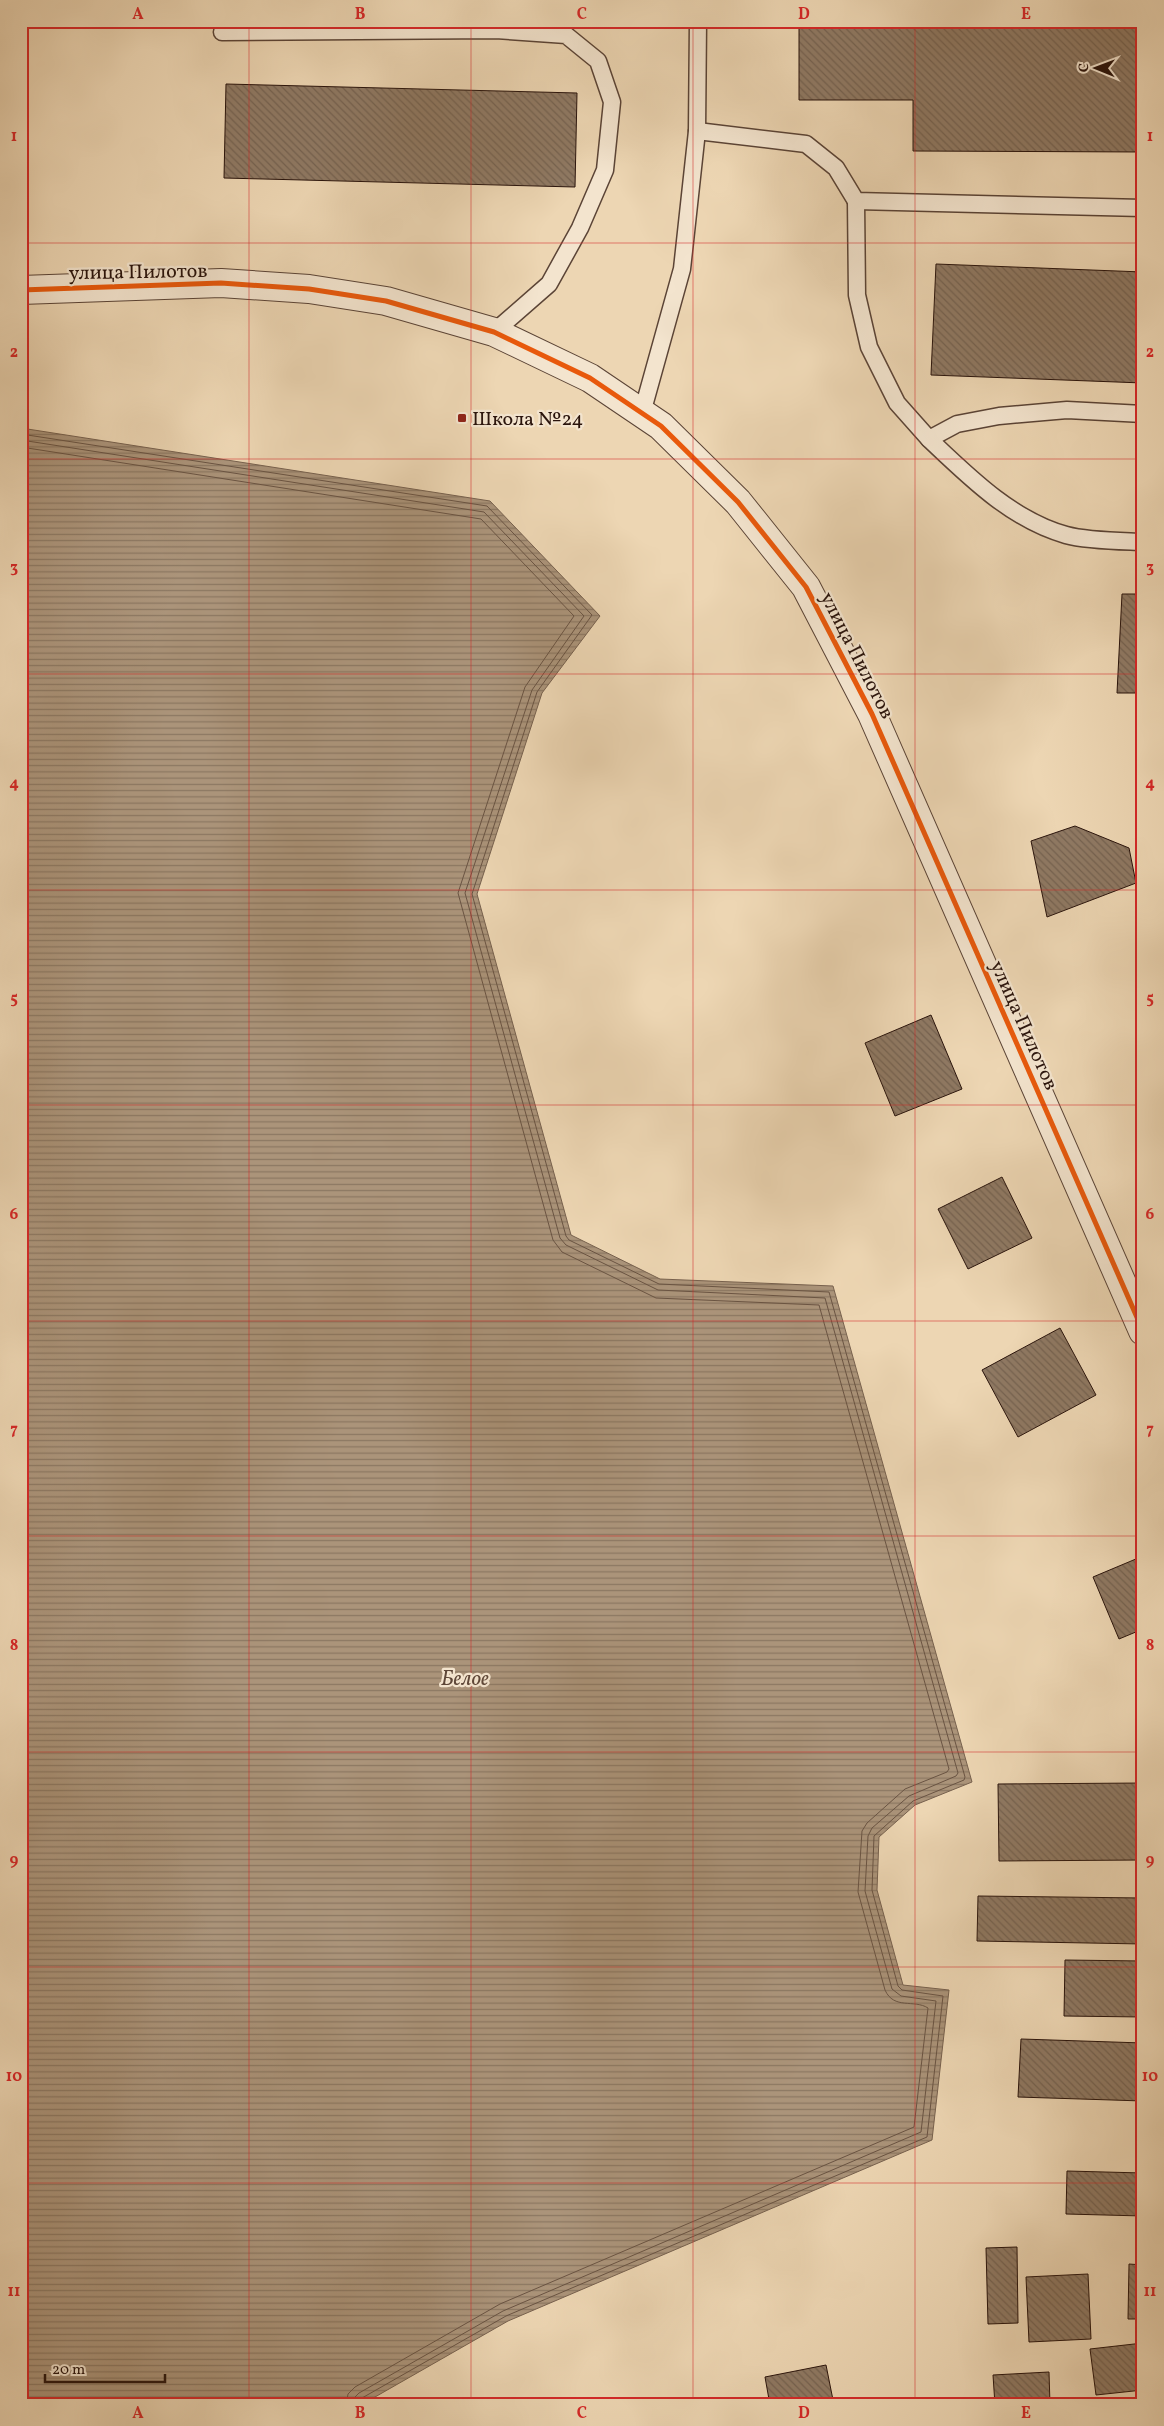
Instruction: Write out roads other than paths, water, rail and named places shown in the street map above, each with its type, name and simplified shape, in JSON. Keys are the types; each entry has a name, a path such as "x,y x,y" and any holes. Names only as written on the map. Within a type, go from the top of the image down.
{"street":[{"name":"улица Пилотов","path":"21,290 221,284 309,289 386,301 494,332 590,378 662,426 738,502 806,587 872,714 1143,1331"}],"lane":[{"path":"642,413 682,269 697,130 698,21"},
{"path":"222,32 505,30 566,35 598,61 612,102 605,170 580,228 549,284 494,332"},
{"path":"697,130 806,144 836,168 856,201 857,295 870,347 897,403 929,439 971,479 1024,517 1067,535 1143,542"},
{"path":"856,201 1143,208"},
{"path":"929,439 957,424 999,416 1067,410 1143,414"}],"water":[{"name":"Белое","path":"21,428 490,501 600,616 542,693 477,894 571,1235 660,1279 833,1286 972,1782 915,1805 879,1837 877,1890 903,1985 949,1990 932,2140 508,2321 361,2405 21,2405"}],"place":[{"name":"Школа №24","path":"462,418"}]}
